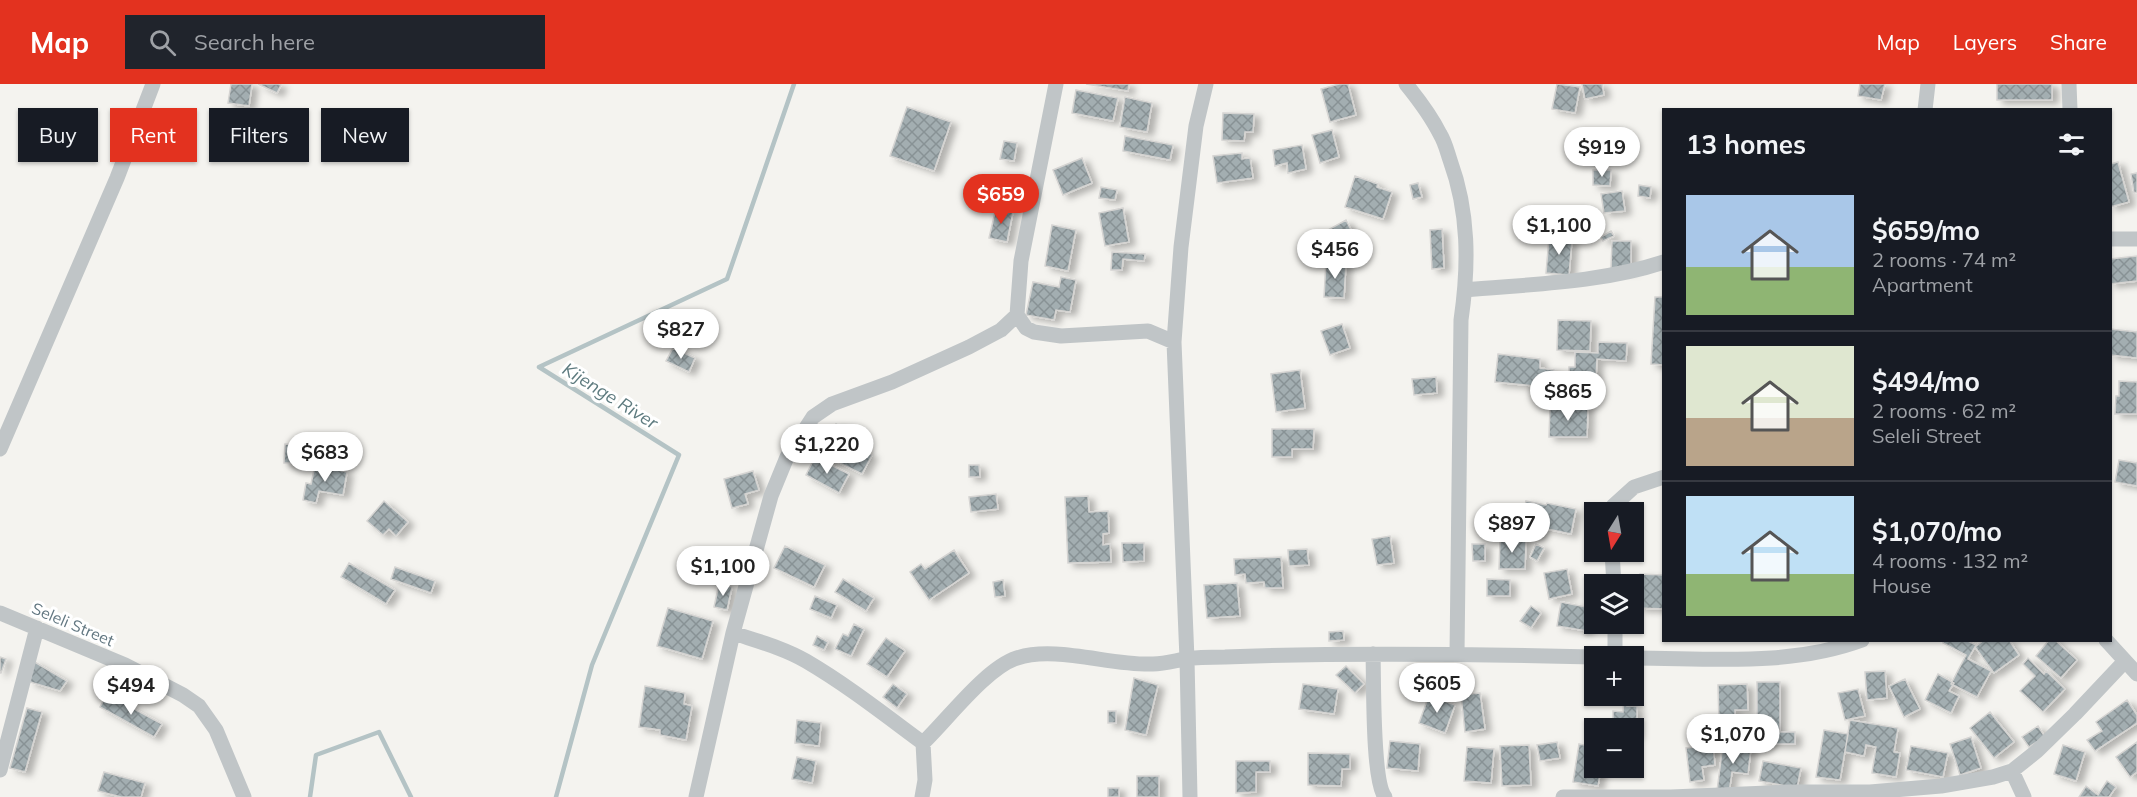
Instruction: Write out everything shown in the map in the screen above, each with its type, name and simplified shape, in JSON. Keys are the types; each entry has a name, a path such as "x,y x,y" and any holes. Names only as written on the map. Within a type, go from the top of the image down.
{"street":[{"path":"0,449 117,178 153,84"},
{"path":"1056,84 1021,261 1017,315 1026,328 1034,332 1061,336 1148,331 1174,342"},
{"path":"1190,797 1187,659 1174,342 1181,247 1196,126 1206,84"},
{"path":"1406,84 1442,135 1464,207 1467,239 1461,320 1457,654"},
{"path":"1925,108 1928,84"},
{"path":"2069,84 2070,108"},
{"path":"2112,239 2137,238"},
{"path":"1465,290 1631,273 1662,263"},
{"path":"696,797 733,633 771,496 787,457 813,417 832,404 892,382 969,347 1001,330 1017,315"},
{"path":"1618,502 1634,487 1662,478"},
{"name":"Seleli Street","path":"0,613 124,665 183,694 199,706 216,730 244,797"},
{"path":"0,770 37,628"},
{"path":"733,633 780,648 805,660 866,700 923,743"},
{"path":"1644,658 1772,658 1813,655 1855,642"},
{"path":"2108,642 2137,674"},
{"path":"1373,654 1376,755 1379,781 1385,797"},
{"path":"922,797 925,780 923,743 974,689 1004,664 1014,659 1037,655 1155,664 1187,659 1373,654 1584,657"},
{"path":"1563,797 1870,792 1941,786 1993,777 2012,771 2037,751 2125,661"},
{"path":"2012,771 2024,797"}],"building":[{"path":"231,84 252,84 249,106 228,103"},
{"path":"258,84 279,84 281,85 277,93"},
{"path":"1086,84 1129,84 1128,91"},
{"path":"1348,84 1356,115 1330,122 1321,89"},
{"path":"1557,84 1580,87 1575,113 1552,109"},
{"path":"1582,84 1602,84 1604,95 1585,99"},
{"path":"1860,84 1885,84 1881,100 1858,96"},
{"path":"1997,84 2050,84 2052,85 2052,100 1997,100"},
{"path":"1076,90 1118,98 1113,121 1072,113"},
{"path":"1125,97 1152,103 1147,132 1120,127"},
{"path":"907,107 951,122 934,171 890,156"},
{"path":"1223,113 1254,114 1253,132 1245,132 1244,141 1222,140"},
{"path":"1332,130 1339,157 1320,163 1312,135"},
{"path":"1125,136 1173,145 1170,160 1123,151"},
{"path":"1004,141 1017,143 1014,161 1000,159"},
{"path":"1302,145 1306,169 1288,173 1287,163 1275,166 1273,150"},
{"path":"1242,153 1242,159 1250,158 1253,178 1217,183 1213,156"},
{"path":"1082,158 1092,183 1063,195 1053,170"},
{"path":"2118,162 2129,202 2112,206 2112,164"},
{"path":"1593,170 1611,170 1610,186 1593,185"},
{"path":"2137,173 2137,192 2134,193 2131,174"},
{"path":"1355,176 1392,192 1383,219 1345,207"},
{"path":"1418,183 1422,197 1413,199 1410,185"},
{"path":"1639,185 1651,187 1650,198 1638,196"},
{"path":"1101,187 1117,190 1115,200 1099,198"},
{"path":"1622,191 1625,211 1604,213 1601,194"},
{"path":"996,208 1013,212 1007,242 989,238"},
{"path":"1123,208 1129,242 1105,246 1099,213"},
{"path":"1346,220 1355,238 1335,248 1326,231"},
{"path":"1052,225 1076,230 1068,271 1045,266"},
{"path":"1442,229 1444,268 1432,269 1430,230"},
{"path":"1611,231 1614,236 1603,241 1601,237"},
{"path":"1549,238 1572,240 1569,275 1546,273"},
{"path":"1612,241 1631,241 1631,270 1611,269"},
{"path":"1112,252 1145,254 1144,261 1123,259 1122,270 1111,270"},
{"path":"2137,256 2137,281 2112,284 2112,259"},
{"path":"1326,262 1346,263 1344,298 1324,297"},
{"path":"1061,277 1076,280 1070,312 1056,310 1054,320 1026,315 1033,282 1059,287"},
{"path":"1655,297 1662,297 1662,365 1651,364"},
{"path":"1558,320 1591,321 1590,351 1557,350"},
{"path":"1342,324 1350,348 1330,355 1321,331"},
{"path":"2112,329 2137,332 2137,358 2112,355"},
{"path":"1598,342 1627,343 1626,361 1597,359 1596,378 1569,377 1569,367 1575,367 1575,352 1598,353"},
{"path":"673,348 695,358 689,372 666,361"},
{"path":"1498,354 1540,359 1540,368 1554,370 1553,377 1545,375 1544,387 1495,382"},
{"path":"1300,370 1305,408 1276,412 1271,374"},
{"path":"1436,377 1437,393 1414,395 1412,379"},
{"path":"2119,381 2137,382 2137,414 2115,414 2116,396 2119,396"},
{"path":"1550,406 1588,407 1587,437 1549,437"},
{"path":"836,424 852,432 847,443 872,455 862,474 821,454"},
{"path":"1272,429 1314,429 1313,449 1292,449 1292,457 1272,457"},
{"path":"285,444 298,445 296,463 284,463"},
{"path":"815,457 849,474 839,493 806,475"},
{"path":"2119,460 2137,463 2137,486 2115,482"},
{"path":"315,465 347,472 343,495 319,491 316,503 303,500 306,483 311,484"},
{"path":"969,465 979,465 980,477 969,477"},
{"path":"753,471 759,490 745,494 748,504 732,508 724,479"},
{"path":"996,494 998,509 971,512 969,497"},
{"path":"1088,496 1089,512 1108,511 1109,533 1103,534 1103,545 1110,544 1111,562 1068,563 1065,497"},
{"path":"384,501 408,522 396,536 389,529 383,535 367,521"},
{"path":"1526,501 1576,509 1571,534 1542,528 1540,537 1520,533"},
{"path":"1390,536 1394,563 1377,565 1372,539"},
{"path":"1500,539 1526,540 1525,569 1499,569"},
{"path":"1122,543 1144,543 1144,561 1123,562"},
{"path":"1472,544 1485,544 1485,561 1473,561"},
{"path":"1536,544 1544,548 1537,561 1530,557"},
{"path":"785,546 825,565 814,587 774,568"},
{"path":"1307,549 1309,565 1289,566 1288,550"},
{"path":"954,550 969,573 929,600 910,572 921,564 925,569"},
{"path":"1281,557 1283,588 1265,588 1264,582 1246,583 1245,574 1235,575 1234,559"},
{"path":"349,563 395,590 386,604 341,577"},
{"path":"395,567 435,581 431,593 391,579"},
{"path":"1567,569 1572,594 1549,599 1544,573"},
{"path":"1644,574 1662,575 1662,609 1644,608"},
{"path":"843,579 874,598 866,611 835,592"},
{"path":"1487,579 1510,580 1510,596 1487,596"},
{"path":"1003,580 1005,596 995,597 993,582"},
{"path":"1237,583 1240,616 1207,618 1204,585"},
{"path":"719,584 732,587 727,610 714,607"},
{"path":"815,596 837,605 831,618 810,609"},
{"path":"1561,602 1584,607 1584,630 1557,626"},
{"path":"1531,606 1541,613 1531,628 1520,621"},
{"path":"668,608 713,621 702,659 657,646"},
{"path":"854,624 864,629 851,656 835,649 843,634 848,636"},
{"path":"1343,631 1344,640 1329,641 1329,632"},
{"path":"817,636 828,642 824,650 813,645"},
{"path":"886,638 905,651 887,677 867,664"},
{"path":"1970,642 1976,645 1968,659 1991,671 1977,697 1951,684 1966,655 1943,643"},
{"path":"1981,642 2010,642 2019,655 1994,673 1975,647"},
{"path":"2047,642 2057,642 2077,660 2061,678 2036,656"},
{"path":"0,657 6,659 1,673 0,673"},
{"path":"2028,658 2044,674 2046,671 2065,689 2043,712 2020,691 2035,676 2023,664"},
{"path":"33,661 67,681 60,691 30,682"},
{"path":"1346,666 1364,684 1355,693 1336,675"},
{"path":"1885,671 1887,698 1867,700 1865,672"},
{"path":"1938,674 1954,683 1949,691 1959,696 1951,713 1925,700"},
{"path":"1134,678 1158,685 1146,735 1125,730"},
{"path":"1905,679 1920,709 1904,717 1889,686"},
{"path":"1757,682 1780,682 1780,732 1795,732 1795,744 1737,744 1737,733 1757,733"},
{"path":"893,684 907,694 897,708 883,697"},
{"path":"1303,684 1338,689 1334,714 1299,709"},
{"path":"1747,684 1748,710 1735,710 1735,726 1719,726 1718,685"},
{"path":"645,686 685,693 684,704 692,706 686,740 660,735 660,730 639,727"},
{"path":"1858,689 1865,716 1845,720 1838,693"},
{"path":"1480,693 1485,729 1465,732 1461,695"},
{"path":"107,694 162,724 154,737 100,707"},
{"path":"1429,695 1455,705 1445,733 1419,723"},
{"path":"2127,700 2137,715 2137,723 2095,751 2087,740 2102,731 2096,722"},
{"path":"1623,706 1637,706 1637,718 1613,718 1613,711 1623,712"},
{"path":"27,708 42,712 25,772 10,768"},
{"path":"1108,711 1116,711 1116,723 1108,723"},
{"path":"1990,712 2014,742 1994,758 1970,728"},
{"path":"797,720 821,723 819,746 795,743"},
{"path":"1850,720 1898,728 1894,752 1900,753 1896,777 1872,773 1876,747 1866,745 1864,756 1845,752"},
{"path":"2038,726 2045,737 2029,747 2022,737"},
{"path":"1824,730 1848,734 1840,780 1816,777"},
{"path":"1971,737 1981,768 1960,775 1950,744"},
{"path":"1390,741 1420,744 1418,771 1387,768"},
{"path":"1557,742 1560,758 1540,761 1537,745"},
{"path":"2137,742 2137,772 2130,777 2116,757"},
{"path":"1579,744 1584,745 1584,778 1599,778 1598,786 1573,782"},
{"path":"1723,744 1751,748 1748,774 1732,772 1729,793 1717,791"},
{"path":"1529,745 1531,785 1502,786 1500,746"},
{"path":"1713,745 1715,765 1702,767 1704,780 1690,782 1686,748"},
{"path":"2063,745 2085,752 2076,781 2054,774"},
{"path":"1911,746 1948,753 1943,777 1906,770"},
{"path":"1467,747 1494,749 1491,783 1464,781"},
{"path":"1308,753 1350,754 1350,769 1342,769 1341,786 1308,785"},
{"path":"797,757 816,761 812,783 792,779"},
{"path":"1236,761 1270,761 1270,772 1256,772 1256,792 1236,793"},
{"path":"1763,761 1801,768 1797,788 1759,781"},
{"path":"104,772 145,783 141,797 121,797 98,791"},
{"path":"1137,776 1159,776 1159,797 1137,797"},
{"path":"2107,781 2116,787 2109,797 2079,797 2086,786 2098,795"},
{"path":"1108,788 1119,788 1119,797 1108,797"}],"waterway":[{"name":"Kijenge River","path":"556,797 592,665 679,455 539,367 727,279 794,84"},
{"name":"Kijenge River","path":"310,797 316,755 379,732 411,797"}]}
